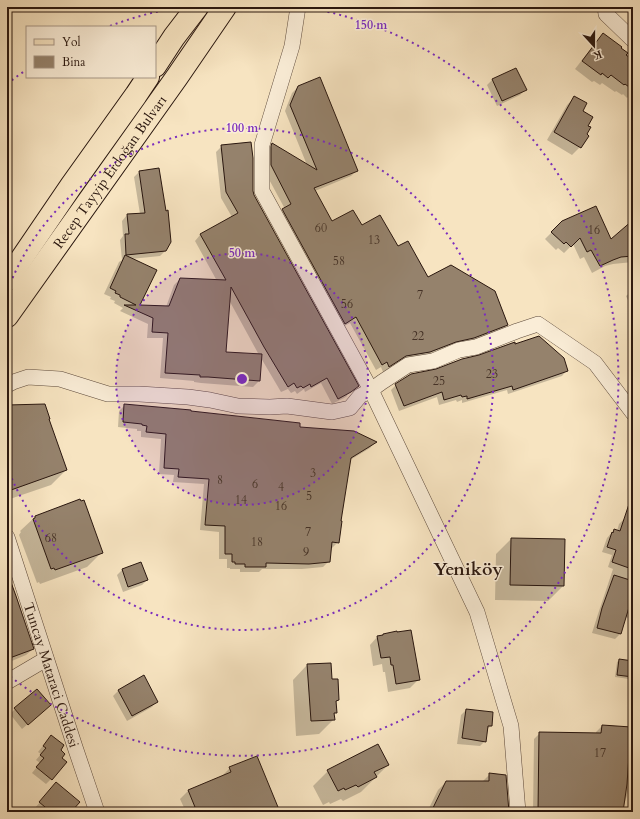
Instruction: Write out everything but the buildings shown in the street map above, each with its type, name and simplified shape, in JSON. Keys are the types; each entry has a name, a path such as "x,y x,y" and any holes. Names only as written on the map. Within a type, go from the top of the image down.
{"main road":[{"path":"156,64 174,37 197,7"},
{"name":"Recep Tayyip Erdoğan Bulvarı","path":"7,316 225,7"},
{"name":"Recep Tayyip Erdoğan Bulvarı","path":"7,280 147,78"}],"street":[{"path":"298,7 292,46 262,145 262,191 371,390 477,612 511,726 518,812"},
{"path":"605,7 606,14 633,40"},
{"path":"7,385 28,377 60,379 108,394 188,397 238,406 287,406 332,412 350,408 360,396 408,365 433,361 459,350 476,347 538,324 595,363 633,413"},
{"name":"Tuncay Mataraci Caddesi","path":"7,537 97,812"},
{"path":"7,682 46,659"}],"district":[{"name":"Yeniköy","path":"468,569"}]}
